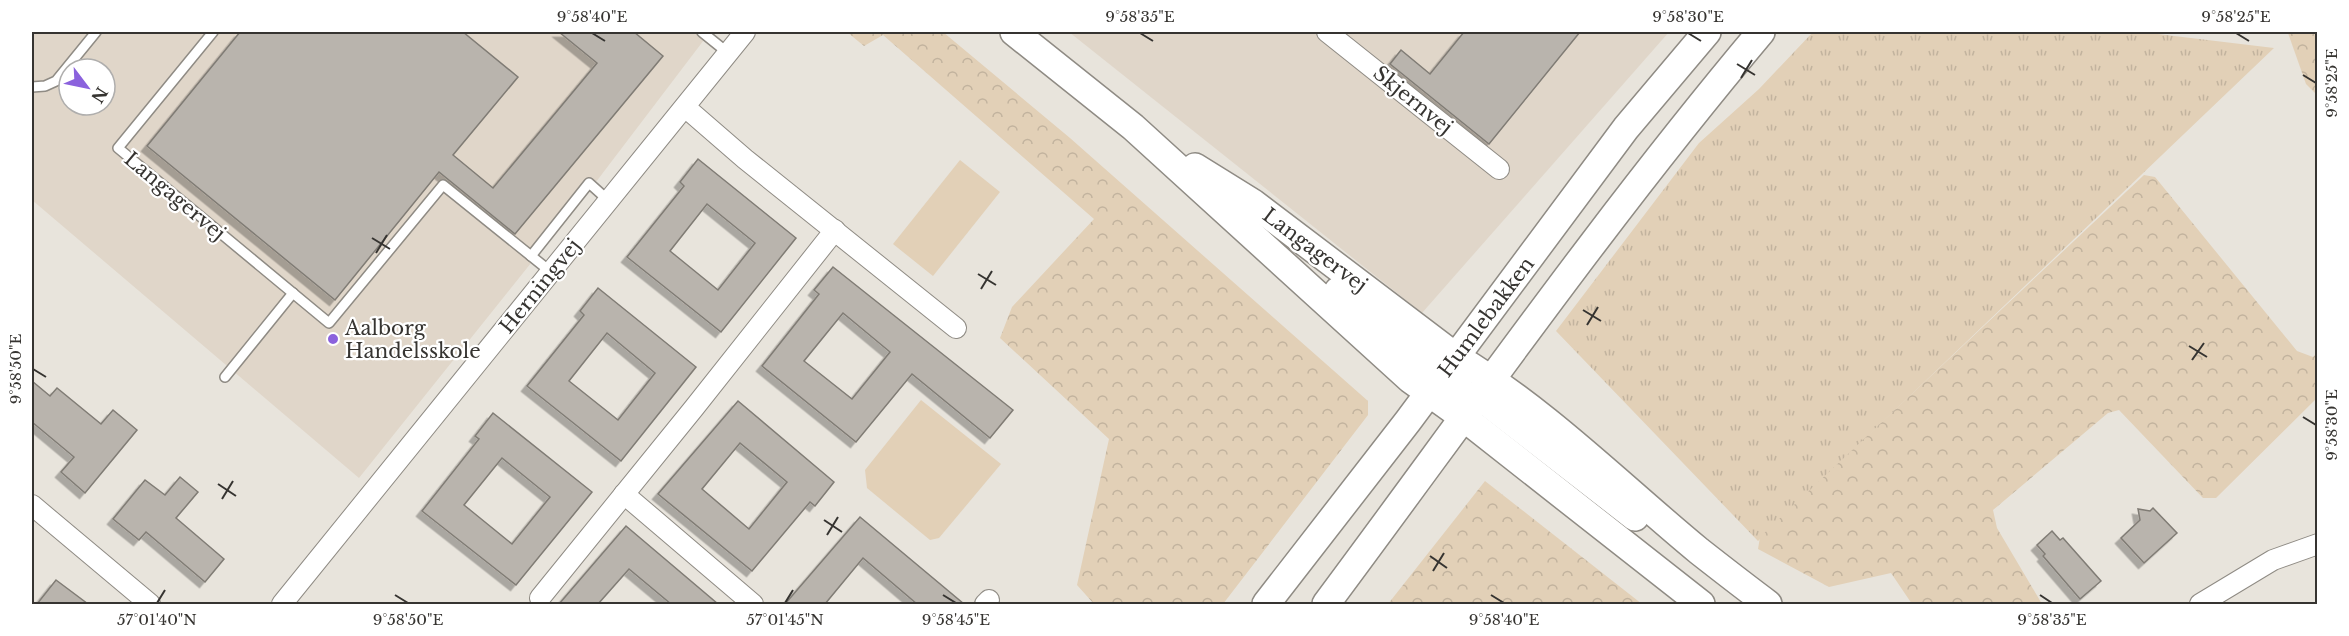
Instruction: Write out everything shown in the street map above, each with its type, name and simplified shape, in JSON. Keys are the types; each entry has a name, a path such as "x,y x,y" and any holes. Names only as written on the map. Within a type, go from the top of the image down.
{"street":[{"name":"Herningvej","path":"282,604 746,32"},
{"name":"Langagervej","path":"1014,32 1133,127 1263,245 1314,272 1443,375 1478,397 1654,532 1700,551 1768,604"},
{"name":"Skjernvej","path":"1327,32 1499,169"},
{"name":"Humlebakken","path":"1266,604 1443,375 1626,128 1707,32"},
{"path":"1326,604 1478,397 1694,112 1761,32"},
{"path":"685,107 956,328"},
{"name":"Langagervej","path":"1133,127 1253,203 1443,375"},
{"path":"540,598 834,230"},
{"path":"1443,375 1478,397"},
{"name":"Langagervej","path":"1478,397 1701,604"},
{"path":"624,494 753,604"},
{"path":"32,505 150,604"},
{"path":"2200,604 2273,560 2318,544"}],"lane":[{"path":"32,87 45,86 56,81 96,32"},
{"name":"Langagervej","path":"213,32 118,148 329,323 442,185 551,272"},
{"path":"702,32 729,53"},
{"path":"531,256 589,183 609,201"},
{"path":"225,377 293,293"}],"shaded area":[{"name":"Aalborg Handelsskole","path":"32,32 710,32 599,178 359,478 32,200"},
{"path":"1069,32 1669,32 1422,313"}],"green space":[{"path":"847,32 943,32 1070,138 1368,401 1368,415 1223,604 1094,604 1077,585 1109,439 1000,338 1012,307 1094,219 883,35 864,46"},
{"path":"1813,32 2141,32 2274,48 1758,541 1556,331 1699,143 1759,89"},
{"path":"2288,33 2317,34 2317,95 2306,84"},
{"path":"960,160 1000,192 933,276 893,244"},
{"path":"2144,175 2155,177 2297,351 2313,357 2317,353 2317,398 2216,498 2203,498 2119,410 2108,413 1993,510 1997,528 2042,604 1912,604 1891,573 1829,587 1758,549 1760,537"},
{"path":"921,400 1001,464 939,538 930,540 867,488 865,470"},
{"path":"1485,481 1642,604 1388,604"}],"building":[{"path":"240,32 463,32 518,77 453,155 493,188 597,63 559,32 634,32 663,56 515,234 439,172 335,300 147,146"},
{"path":"1464,32 1580,32 1489,144 1390,64 1401,50 1430,74"},
{"path":"698,159 796,238 721,332 627,257 684,186 680,182","holes":["707,204 755,243 718,290 670,251"]},
{"path":"833,267 1013,410 990,438 912,374 856,442 762,366 819,294 814,290","holes":["843,313 890,352 852,399 804,361"]},
{"path":"598,288 696,367 621,461 527,386 584,315 580,311","holes":["607,333 655,373 618,420 569,381"]},
{"path":"32,381 50,396 57,388 101,424 113,410 137,430 85,493 61,472 74,457 32,422"},
{"path":"738,401 834,482 815,506 810,502 752,571 658,494","holes":["740,443 787,482 749,529 702,489"]},
{"path":"493,413 592,492 516,585 422,511 479,439 475,436","holes":["502,458 550,497 512,544 464,505"]},
{"path":"180,477 198,492 176,518 224,559 205,582 146,532 139,540 113,519 145,480 165,495"},
{"path":"2153,508 2177,533 2144,563 2121,538 2140,520 2138,509 2150,511"},
{"path":"860,517 964,604 917,604 863,558 825,604 785,604"},
{"path":"626,526 718,604 671,604 629,569 598,604 559,604"},
{"path":"2052,531 2060,540 2063,538 2101,581 2080,599 2043,556 2045,554 2037,545"},
{"path":"56,580 88,604 37,604"}],"place":[{"name":"Aalborg Handelsskole","path":"333,339"}]}
